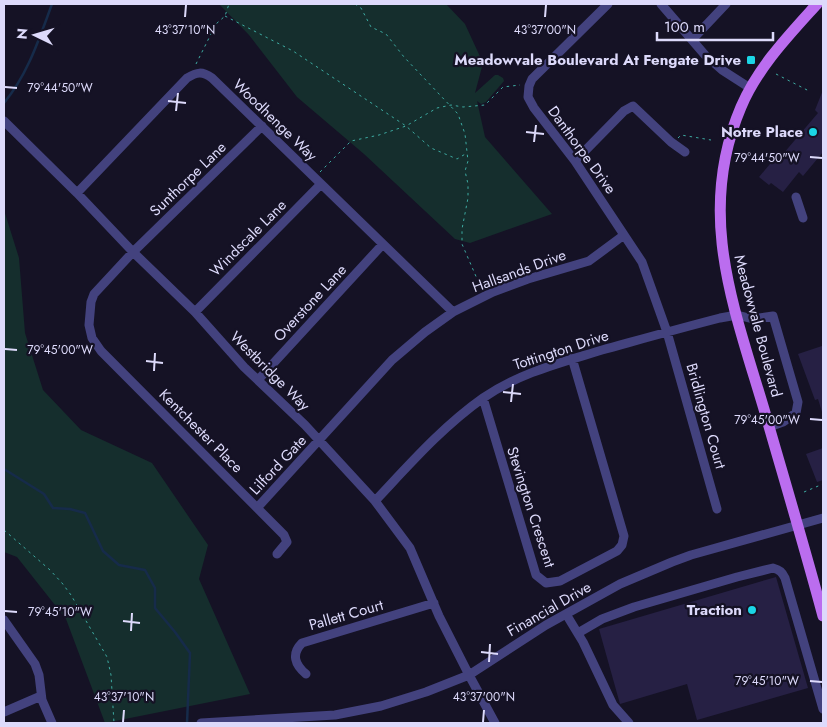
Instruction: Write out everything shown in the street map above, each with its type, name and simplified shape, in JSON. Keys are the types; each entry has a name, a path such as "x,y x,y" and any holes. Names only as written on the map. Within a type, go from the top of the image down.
{"main road":[{"name":"Meadowvale Boulevard","path":"817,4 771,57 750,88 728,144 719,201 721,244 737,315 823,616"}],"street":[{"path":"529,86 532,79 608,4"},
{"path":"661,4 705,55 722,70 750,88"},
{"path":"692,40 726,4"},
{"name":"Woodhenge Way","path":"197,73 202,72 212,78 453,312"},
{"path":"77,193 188,78 197,73"},
{"name":"Danthorpe Drive","path":"529,86 528,97 534,108 575,160 642,262 667,332"},
{"path":"575,160 624,111 633,106 671,142 685,152"},
{"name":"Westbridge Way","path":"4,121 195,312 258,380 304,424 375,501 410,548 434,603 495,723"},
{"name":"Sunthorpe Lane","path":"133,252 262,126"},
{"name":"Windscale Lane","path":"195,312 318,181"},
{"path":"796,197 803,218"},
{"name":"Hallsands Drive","path":"319,441 392,360 425,332 453,312 484,296 528,279 590,261 624,235"},
{"name":"Overstone Lane","path":"258,380 383,244"},
{"name":"Kentchester Place","path":"133,252 94,294 89,311 89,325 92,338 101,351 286,537 285,545 277,554"},
{"path":"737,315 753,319 773,316 798,402 796,414 783,422 769,427"},
{"name":"Tottington Drive","path":"375,501 443,431 483,398 520,376 572,358 737,315"},
{"name":"Bridlington Court","path":"667,332 717,509"},
{"name":"Stevington Crescent","path":"483,398 536,575 546,583 560,581 617,551 622,545 624,536 572,358"},
{"name":"Lilford Gate","path":"258,508 319,441"},
{"name":"Financial Drive","path":"203,723 307,717 361,711 426,692 469,675 546,625 620,584 672,562 823,518"},
{"path":"578,633 602,619 634,607 736,577 773,568 777,569 786,578 823,709"},
{"name":"Pallett Court","path":"306,674 297,667 296,660 297,650 302,643 434,603"},
{"path":"566,614 598,671 613,705 629,723"},
{"path":"4,620 35,664 39,675 42,696 52,723"},
{"path":"4,712 42,696"}],"path":[{"path":"197,73 196,64 216,24 225,16 229,4"},
{"path":"355,4 361,8 371,27 386,34 404,57 458,114 465,134 468,153 465,171 468,184 468,198 462,229 462,244 484,296"},
{"path":"225,16 293,51 406,126 431,148 457,159 468,153"},
{"path":"776,74 809,91"},
{"path":"318,181 351,141 379,135 406,126 437,108 451,105 463,107 485,105 503,87 529,86"},
{"path":"671,142 681,136 711,140"},
{"path":"804,492 823,484"},
{"path":"4,530 50,570 62,583 98,642 110,666 114,723"}],"green space":[{"path":"219,4 446,4 465,24 483,63 475,93 495,75 503,78 504,81 486,102 481,104 477,101 485,137 552,214 470,243 455,239 364,154 297,97 249,35"},
{"path":"4,210 19,258 25,333 43,390 81,430 152,463 208,545 199,579 250,694 105,723 66,619 17,557 4,552"}],"building":[{"name":"Notre Place","path":"823,90 823,152 803,176 799,172 783,192 759,177 780,152 783,154 818,113 815,110"},
{"path":"822,346 822,412 818,399 815,400 798,354"},
{"path":"823,448 823,480 817,482 806,454"},
{"path":"776,577 808,688 697,720 687,684 620,704 599,629"}],"waterway":[{"path":"4,103 26,68 52,4"},
{"path":"4,469 44,494 53,508 70,509 85,513 103,551 119,565 145,570 155,588 155,608 190,653 187,723"}],"place":[{"name":"Meadowvale Boulevard At Fengate Drive","path":"751,60"},
{"name":"Notre Place","path":"813,132"},
{"name":"Traction","path":"752,610"}]}
